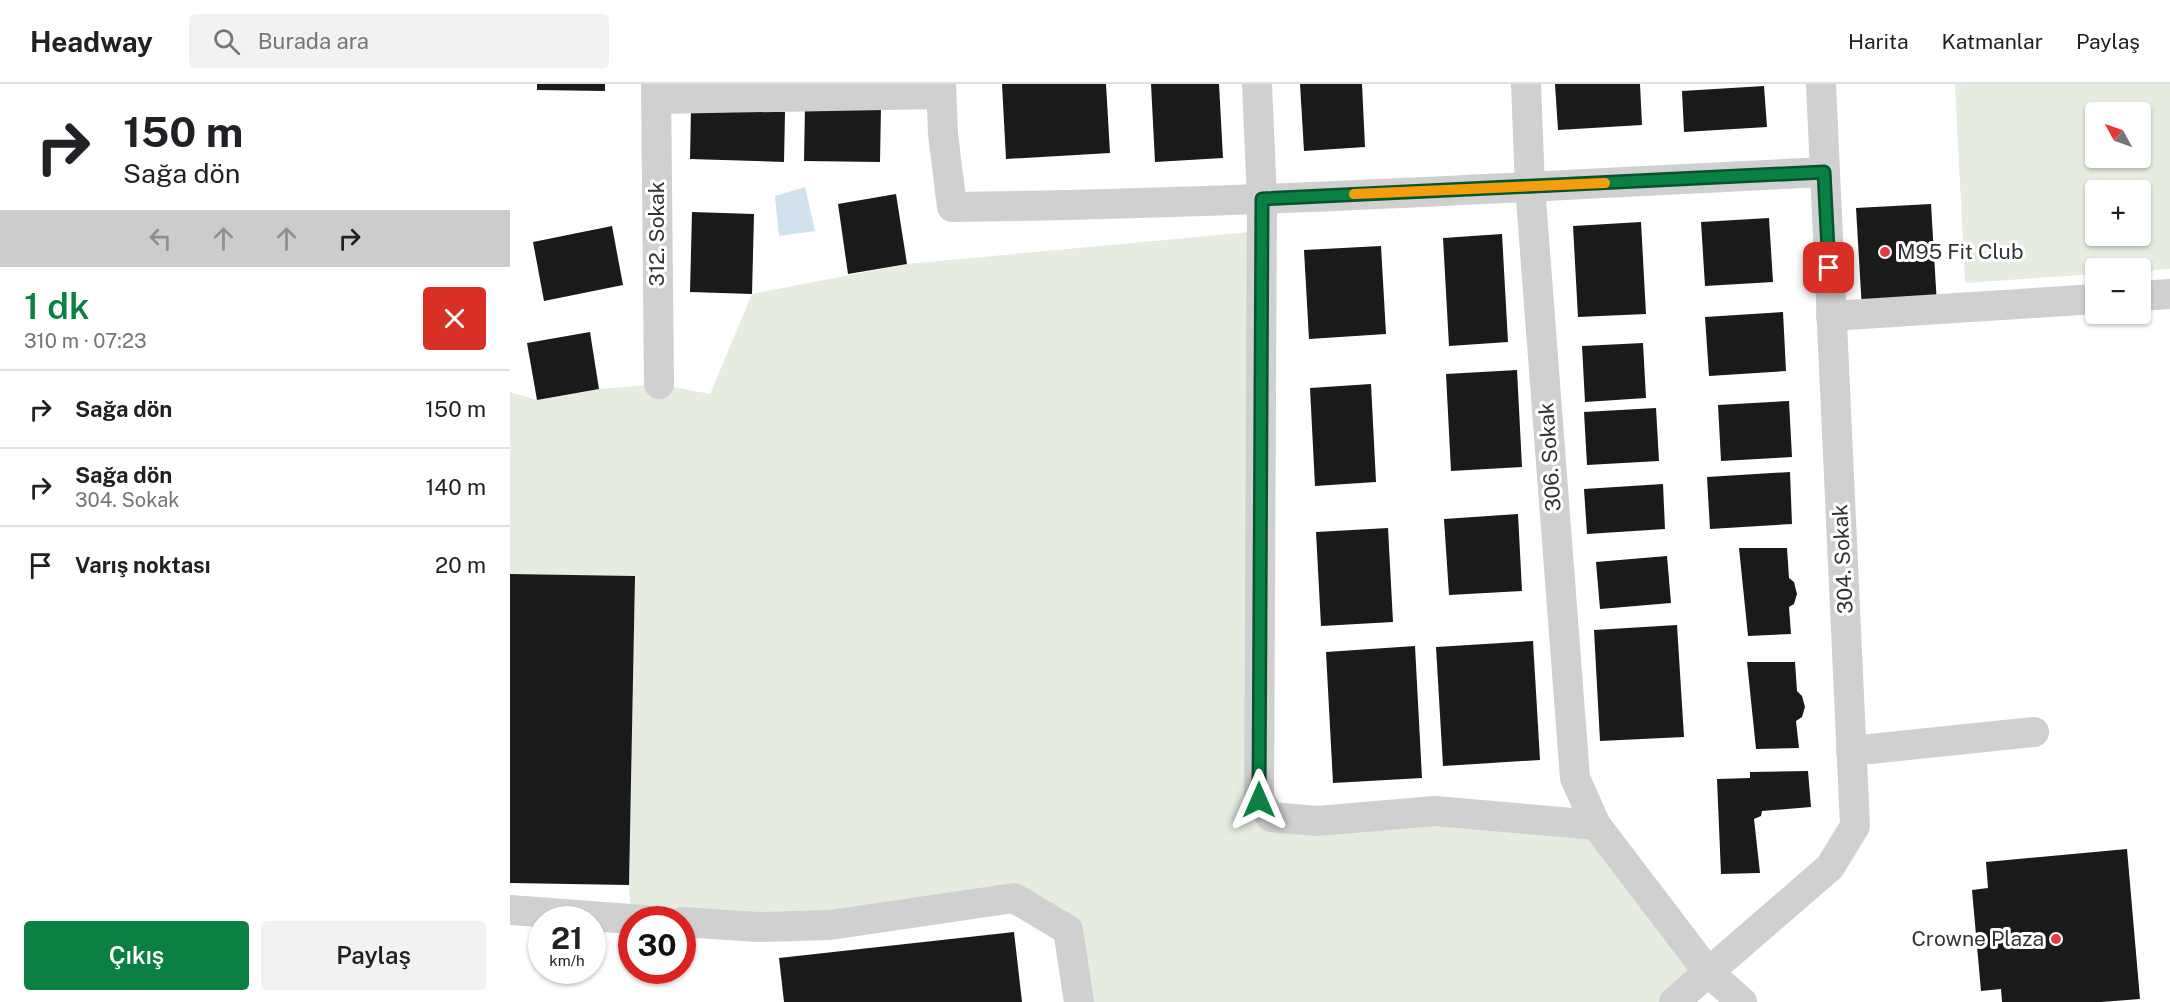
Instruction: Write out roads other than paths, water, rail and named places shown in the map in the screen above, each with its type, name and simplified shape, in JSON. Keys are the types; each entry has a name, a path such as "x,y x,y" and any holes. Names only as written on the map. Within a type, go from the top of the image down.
{"street":[{"path":"1257,84 1262,199 1259,800 1271,817 1317,821 1435,812 1596,825"},
{"name":"306. Sokak","path":"1526,84 1530,186 1575,778 1596,825 1708,972 1742,1002"},
{"name":"304. Sokak","path":"1674,1002 1830,867 1855,826 1821,84"},
{"path":"656,91 941,89 943,134 952,207 1262,199 1824,172"},
{"name":"312. Sokak","path":"656,91 659,384"},
{"path":"2151,295 2170,294"},
{"path":"1831,316 2085,300"},
{"path":"1851,751 2034,732"},
{"path":"696,923 758,927 830,925 1014,898 1068,930 1079,1002"},
{"path":"510,910 618,918"}],"water":[{"path":"805,187 815,231 779,236 775,196"}],"place":[{"name":"M95 Fit Club","path":"1885,252"},
{"name":"Crowne Plaza","path":"2056,939"}]}
